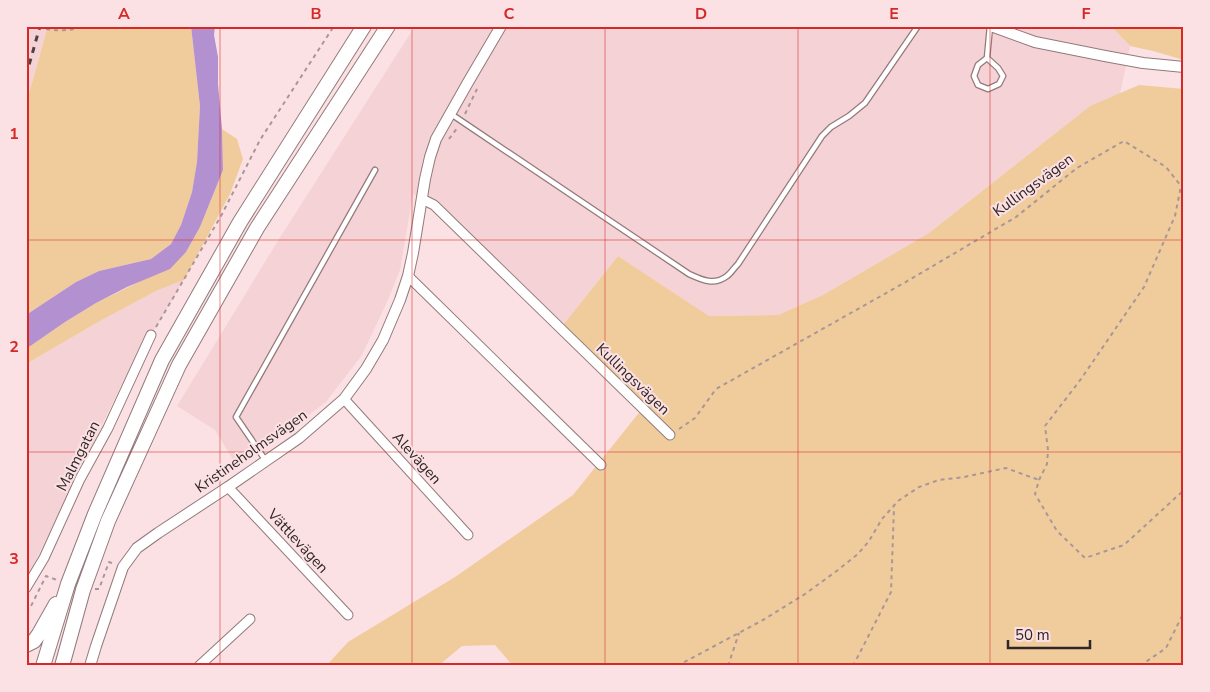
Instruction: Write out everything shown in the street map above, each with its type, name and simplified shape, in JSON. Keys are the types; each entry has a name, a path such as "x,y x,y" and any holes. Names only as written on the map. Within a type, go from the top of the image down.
{"highway":[{"path":"26,645 34,641 39,634 95,514 162,360 240,222 364,26"},
{"path":"62,666 83,590 108,521 179,365 257,228 388,26"},
{"path":"44,666 62,582"}],"street":[{"name":"Kristineholmsvägen","path":"90,666 123,567 137,548 299,438 344,399 366,369 382,340 400,300 408,276 430,157 436,139 501,26"},
{"path":"990,26 1035,42 1124,60 1184,67"},
{"name":"Kullingsvägen","path":"422,199 434,205 670,435"},
{"path":"408,276 601,465"},
{"name":"Malmgatan","path":"26,588 44,558 80,479 108,428 151,335"},
{"name":"Alevägen","path":"344,399 468,535"},
{"name":"Vättlevägen","path":"228,487 348,615"},
{"path":"199,666 250,619"}],"lane":[{"path":"450,114 689,274 704,281 713,282 727,276 738,264 822,136 831,127 865,103 918,26"},
{"path":"987,58 998,68 1003,76 999,84 988,88 978,85 974,76 978,65 987,58 990,26"},
{"path":"266,461 236,417 375,170"}],"path":[{"path":"46,29 60,31 84,26"},
{"path":"151,335 221,216 260,140 334,27"},
{"path":"447,142 462,121 480,83"},
{"name":"Kullingsvägen","path":"670,435 695,418 716,389 904,283 1016,217 1076,168 1124,141 1166,167 1181,186"},
{"path":"1184,182 1181,186 1175,216 1144,287 1081,379 1045,426 1048,450 1047,464 1039,480 1036,494 1056,531 1084,558 1124,545 1184,490"},
{"path":"677,666 763,620 805,594 858,554 869,541 882,519 898,501 919,487 939,480 1006,468 1039,480"},
{"path":"854,666 892,592 894,506"},
{"path":"95,589 99,590 109,562 123,567"},
{"path":"26,612 30,608 46,576 62,582"},
{"path":"1140,666 1166,648 1184,612"},
{"path":"728,666 739,633"}],"shaded area":[{"path":"26,26 48,26 26,104"},
{"path":"48,26 191,26 200,106 197,163 192,192 181,225 171,244 151,259 99,271 76,282 26,315 26,104"},
{"path":"191,26 215,26 214,35 218,57 222,129 223,170 200,227 186,252 170,269 127,287 96,303 26,349 26,315 76,282 99,271 151,259 171,244 181,225 192,192 197,162 200,106"},
{"path":"415,26 1111,26 1130,46 1120,94 1090,106 929,233 823,295 778,315 709,316 618,256 563,325 440,208 413,194 400,270 362,355 326,402 238,468 215,430 177,406 279,239"},
{"path":"1111,26 1184,26 1184,60 1130,46"},
{"path":"1139,85 1184,89 1184,666 513,666 495,645 462,646 438,666 326,666 348,642 455,577 573,495 642,409 631,390 563,325 618,256 709,316 778,315 823,295 929,233 1090,106"},
{"path":"222,129 237,139 243,159 230,194 184,280 156,291 26,364 26,349 96,303 147,278 186,252 200,227 223,170"},
{"path":"184,280 120,388 26,580 26,364 156,291"}],"railway":[{"path":"26,38 29,26"},
{"path":"26,76 40,26"}]}
